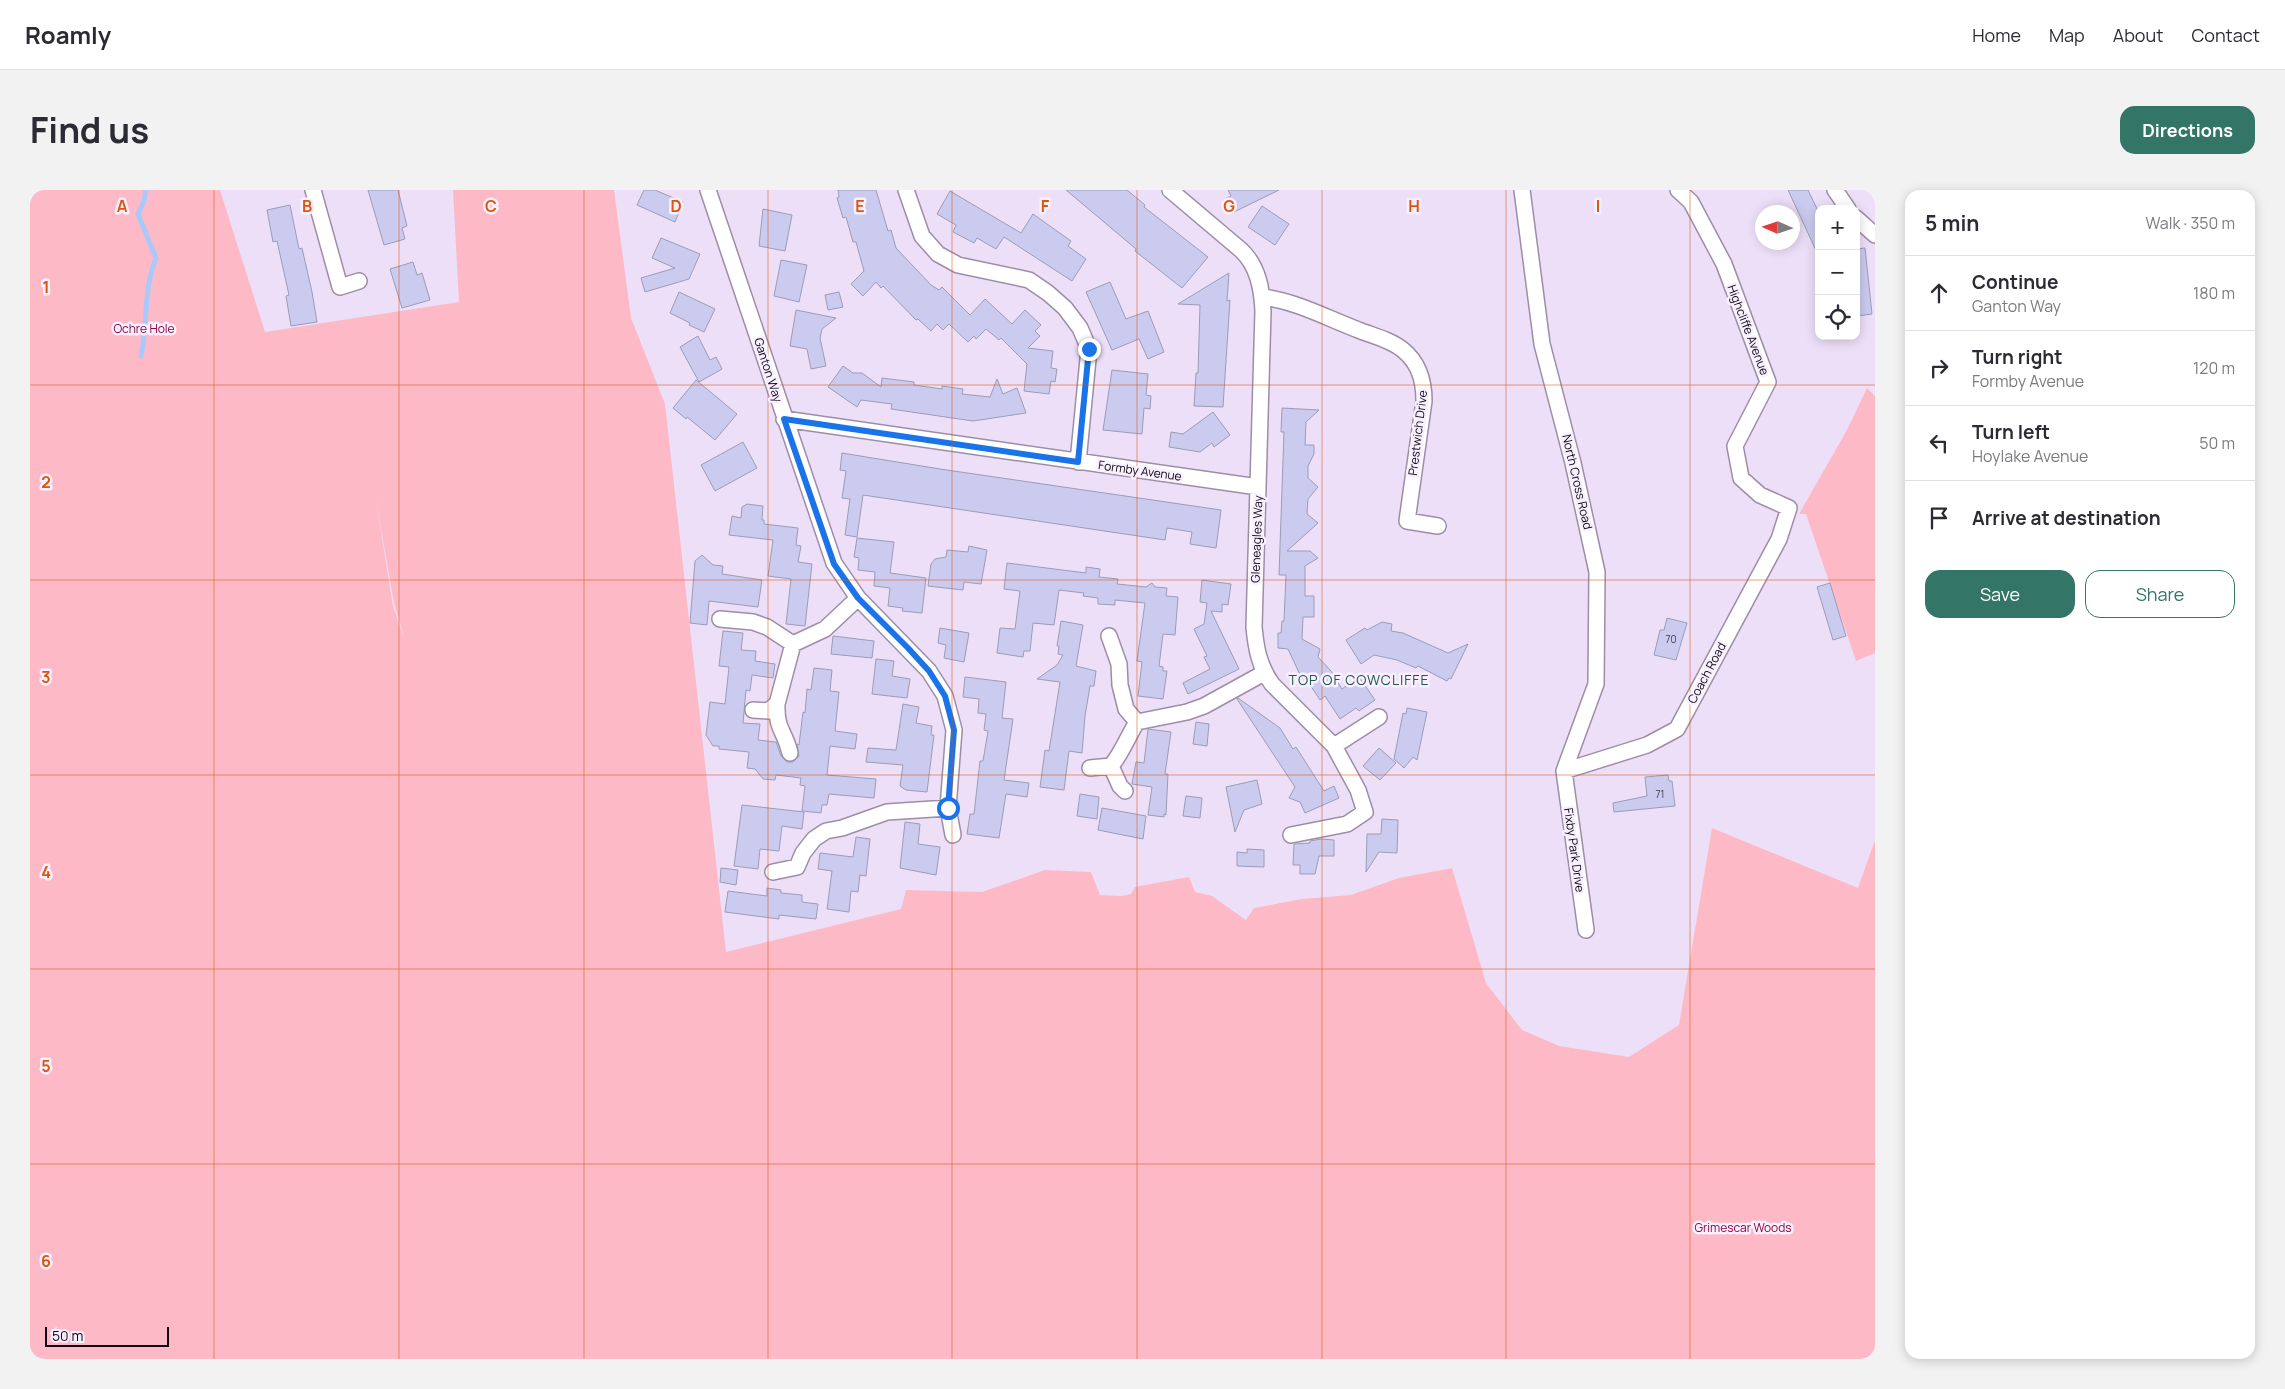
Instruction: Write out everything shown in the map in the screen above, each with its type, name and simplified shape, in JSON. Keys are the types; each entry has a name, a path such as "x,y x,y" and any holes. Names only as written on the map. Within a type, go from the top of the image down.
{"street":[{"path":"313,190 340,287 359,281"},
{"name":"Ganton Way","path":"708,190 834,564 858,598 908,648 938,683 945,696 954,730 948,808 953,835"},
{"path":"906,190 922,236 938,254 958,265 1029,280 1065,308 1080,328 1089,349 1078,462"},
{"name":"North Cross Road","path":"1522,190 1542,344 1573,463 1598,572 1596,684 1564,771"},
{"name":"Highcliffe Avenue","path":"1678,190 1691,202 1724,264 1768,382 1735,446 1741,478 1760,495 1789,508"},
{"path":"1835,190 1845,205"},
{"name":"Gleneagles Way","path":"1180,193 1250,259 1256,269 1263,297 1254,627 1256,649 1264,673 1272,684 1334,746 1358,790 1365,812 1347,824 1291,835"},
{"path":"1860,222 1875,236"},
{"name":"Prestwich Drive","path":"1263,297 1288,302 1392,343 1410,357 1420,372 1424,386 1424,400 1407,521 1438,526"},
{"name":"Formby Avenue","path":"784,419 1258,487"},
{"name":"Coach Road","path":"1564,771 1648,744 1677,729 1779,539 1789,508"},
{"path":"790,753 787,741 776,719 777,704 793,644 825,629 858,598"},
{"path":"720,619 753,622 766,627 793,644"},
{"path":"1109,636 1119,664 1120,685 1126,709 1136,722"},
{"path":"1090,768 1111,766 1118,758 1124,742 1136,722 1188,712 1204,706 1264,673"},
{"path":"753,710 768,711 777,704"},
{"path":"1334,746 1379,717"},
{"path":"1111,766 1120,786 1125,791"},
{"name":"Fixby Park Drive","path":"1564,771 1586,930"},
{"path":"773,872 802,873 803,852 814,839 826,830 842,828 887,812 948,808"}],"green space":[{"path":"30,190 220,190 265,332 459,302 453,190 614,190 631,318 665,404 726,952 901,909 906,890 982,892 1045,870 1091,872 1100,895 1122,896 1131,894 1135,887 1189,877 1195,892 1212,896 1246,920 1254,908 1302,899 1351,895 1399,878 1452,868 1486,983 1522,1030 1559,1046 1629,1057 1679,1025 1712,828 1858,888 1875,840 1875,1359 30,1359","holes":["375,495 394,603 405,641 393,606"]},
{"path":"1867,388 1875,396 1875,653 1856,661 1806,514 1799,514 1847,430"}],"building":[{"path":"368,190 398,190 407,226 402,228 405,239 384,245"},
{"path":"644,190 655,190 683,202 675,222 637,205"},
{"path":"838,190 876,190 888,231 891,230 896,248 931,285 939,290 942,287 970,315 985,299 1012,324 1025,310 1041,325 1035,331 1040,336 1028,348 1053,351 1051,368 1057,369 1055,382 1051,381 1049,394 1024,391 1027,364 1001,338 999,340 986,329 976,339 974,336 968,342 949,324 943,330 937,324 931,331 918,319 916,320 883,286 881,288 876,282 863,296 851,284 864,271 856,242 853,242 846,217 843,218 837,198 839,197"},
{"path":"1066,190 1127,190 1145,205 1144,207 1208,257 1182,288 1135,251 1136,249"},
{"path":"1228,190 1279,190 1232,213 1225,199 1231,196"},
{"path":"1788,190 1808,190 1815,205 1815,248 1800,216 1800,205 1795,205"},
{"path":"950,191 1021,233 1033,214 1071,241 1068,246 1086,259 1072,281 1004,237 996,249 977,238 974,243 953,232 956,225 937,214"},
{"path":"290,205 299,249 302,248 317,322 291,326 286,296 289,295 277,241 273,242 267,210"},
{"path":"1262,206 1289,224 1275,245 1248,227"},
{"path":"763,209 792,215 785,251 759,246"},
{"path":"661,238 700,254 689,279 645,292 641,278 675,268 652,258"},
{"path":"1865,248 1872,314 1860,316 1860,250"},
{"path":"781,260 807,265 799,302 774,296"},
{"path":"413,262 417,275 422,273 430,300 402,308 390,269"},
{"path":"1229,273 1227,301 1230,300 1223,407 1194,406 1196,373 1198,373 1200,305 1178,304"},
{"path":"1110,282 1126,319 1148,311 1164,352 1148,359 1139,339 1112,350 1086,292"},
{"path":"679,292 715,309 704,332 670,313"},
{"path":"839,292 843,307 828,310 825,295"},
{"path":"796,310 836,318 822,329 820,338 826,366 811,369 807,349 790,346"},
{"path":"698,336 710,360 716,357 722,369 699,382 680,347"},
{"path":"843,366 853,373 862,373 881,387 882,378 914,382 914,385 942,389 942,386 963,389 962,394 990,397 997,379 1003,394 1017,388 1026,413 973,421 891,409 892,404 861,400 857,407 828,387"},
{"path":"1112,370 1148,374 1146,395 1151,396 1150,409 1144,408 1142,434 1103,430"},
{"path":"696,380 737,414 715,440 673,408"},
{"path":"1282,408 1319,410 1306,422 1305,445 1314,445 1314,454 1308,466 1308,478 1318,487 1308,499 1307,514 1318,523 1287,551 1310,551 1318,558 1305,566 1305,596 1314,596 1314,617 1303,617 1302,639 1320,649 1318,657 1331,671 1342,689 1359,677 1375,700 1359,711 1356,708 1340,719 1325,696 1320,700 1305,677 1302,679 1288,649 1278,648 1278,633 1281,633 1282,621 1284,621 1286,575 1279,575 1284,432 1281,432"},
{"path":"1213,412 1230,435 1214,447 1212,443 1200,452 1169,447 1171,432 1183,434"},
{"path":"743,442 757,468 715,491 701,465"},
{"path":"842,453 1221,510 1216,548 1190,544 1192,532 1167,528 1165,540 863,495 857,537 845,535 850,499 842,498 846,471 840,470"},
{"path":"747,504 763,506 762,520 764,520 764,524 798,528 796,545 801,546 798,562 812,564 805,626 786,624 791,579 768,576 773,540 729,535 732,516 741,518 742,507"},
{"path":"857,538 894,542 890,573 926,578 922,613 902,611 903,608 888,606 890,588 874,586 875,572 858,570 859,558 854,557"},
{"path":"969,546 987,550 981,584 964,582 963,590 928,586 931,564 935,559 946,557 947,550 968,552"},
{"path":"702,555 713,565 723,566 722,574 762,580 758,607 709,601 707,625 690,623 695,561"},
{"path":"1007,563 1086,573 1086,567 1100,569 1099,577 1118,579 1117,584 1146,587 1152,583 1155,587 1167,588 1166,596 1178,597 1175,635 1163,634 1159,666 1163,667 1163,671 1167,671 1163,699 1138,696 1142,662 1137,661 1145,603 1115,600 1115,605 1098,604 1098,598 1083,596 1084,593 1059,590 1054,625 1033,623 1030,651 1024,651 1023,657 997,653 1000,628 1015,629 1020,591 1004,589"},
{"path":"1202,580 1231,584 1228,605 1222,604 1222,612 1211,611 1239,669 1188,694 1183,683 1210,669 1204,657 1207,656 1194,629 1204,624 1207,603 1200,602"},
{"path":"1830,583 1846,636 1833,640 1817,587"},
{"path":"1667,618 1687,623 1676,660 1654,655 1660,630 1664,630"},
{"path":"1061,621 1083,625 1076,666 1096,671 1094,686 1090,686 1082,753 1069,751 1064,790 1040,787 1045,750 1049,751 1060,682 1037,679 1057,665 1063,655 1058,654 1059,646 1057,646"},
{"path":"1382,622 1392,624 1391,631 1403,633 1448,653 1468,644 1451,679 1449,678 1447,681 1418,666 1416,668 1397,660 1374,655 1361,664 1346,640 1365,628 1367,630"},
{"path":"940,628 969,633 964,662 944,658 946,645 938,643"},
{"path":"723,631 743,633 741,650 756,651 755,661 775,664 773,678 752,675 750,691 746,690 743,723 760,724 758,740 776,742 781,756 787,762 793,762 799,756 797,744 799,745 803,712 805,713 807,689 811,690 814,668 832,670 830,691 839,692 835,731 857,734 855,749 830,746 827,775 876,779 874,798 829,794 827,805 822,805 821,813 802,811 805,786 800,785 801,778 776,775 775,780 763,779 755,769 747,768 749,752 719,749 719,746 713,746 706,735 710,702 725,704 729,667 719,666"},
{"path":"833,636 874,641 872,658 831,654"},
{"path":"876,659 894,661 892,676 910,679 907,698 872,694"},
{"path":"965,677 1006,682 1002,718 1013,719 1004,780 1029,783 1027,797 1006,794 999,838 967,834 970,814 974,814 980,761 983,761 988,731 984,730 986,714 978,713 979,699 963,697"},
{"path":"1238,698 1280,728 1293,749 1296,747 1324,791 1334,786 1339,798 1305,813 1300,802 1289,798 1295,787"},
{"path":"903,704 919,707 916,723 932,726 931,735 934,735 927,792 906,790 900,786 903,765 866,762 868,748 896,750"},
{"path":"1407,708 1427,712 1417,760 1413,757 1404,768 1394,759 1403,713 1406,714"},
{"path":"1196,722 1209,724 1207,746 1193,744"},
{"path":"1148,729 1171,732 1165,774 1168,774 1166,815 1164,814 1164,817 1148,815 1152,787 1132,784 1136,762 1144,763"},
{"path":"1379,748 1396,763 1380,780 1363,766"},
{"path":"1668,775 1669,781 1672,781 1675,806 1614,812 1613,803 1647,796 1645,777"},
{"path":"1257,780 1262,804 1244,810 1235,832 1226,787"},
{"path":"1080,794 1099,797 1097,819 1077,816"},
{"path":"1186,796 1202,798 1200,818 1183,816"},
{"path":"742,805 804,812 802,829 782,826 779,851 760,849 758,869 734,866"},
{"path":"1102,808 1146,816 1143,839 1098,830"},
{"path":"1382,819 1398,820 1397,853 1379,852 1366,872 1367,834 1381,834"},
{"path":"905,822 920,824 918,844 940,847 936,875 900,868"},
{"path":"856,837 870,839 866,876 860,875 858,892 851,891 849,912 827,909 832,871 818,869 820,853 853,857"},
{"path":"1321,839 1334,840 1334,856 1319,856 1315,874 1300,874 1300,865 1293,865 1294,844 1310,843 1310,841"},
{"path":"1247,849 1264,850 1264,867 1237,866 1237,852 1247,853"},
{"path":"721,868 738,870 736,885 720,882"},
{"path":"767,888 781,890 781,893 802,895 802,902 818,904 816,919 779,915 779,919 725,912 728,891 767,896"}],"waterway":[{"path":"141,356 147,294 156,258 138,214 144,201 146,190"}],"district":[{"name":"TOP OF COWCLIFFE","path":"1359,680"}],"route":[{"path":"948,808 954,730 945,696 929,671 858,598 834,564 784,419 1078,462 1089,349"}],"park label":[{"name":"Ochre Hole","path":"144,329"},
{"name":"Grimescar Woods","path":"1743,1228"}]}
